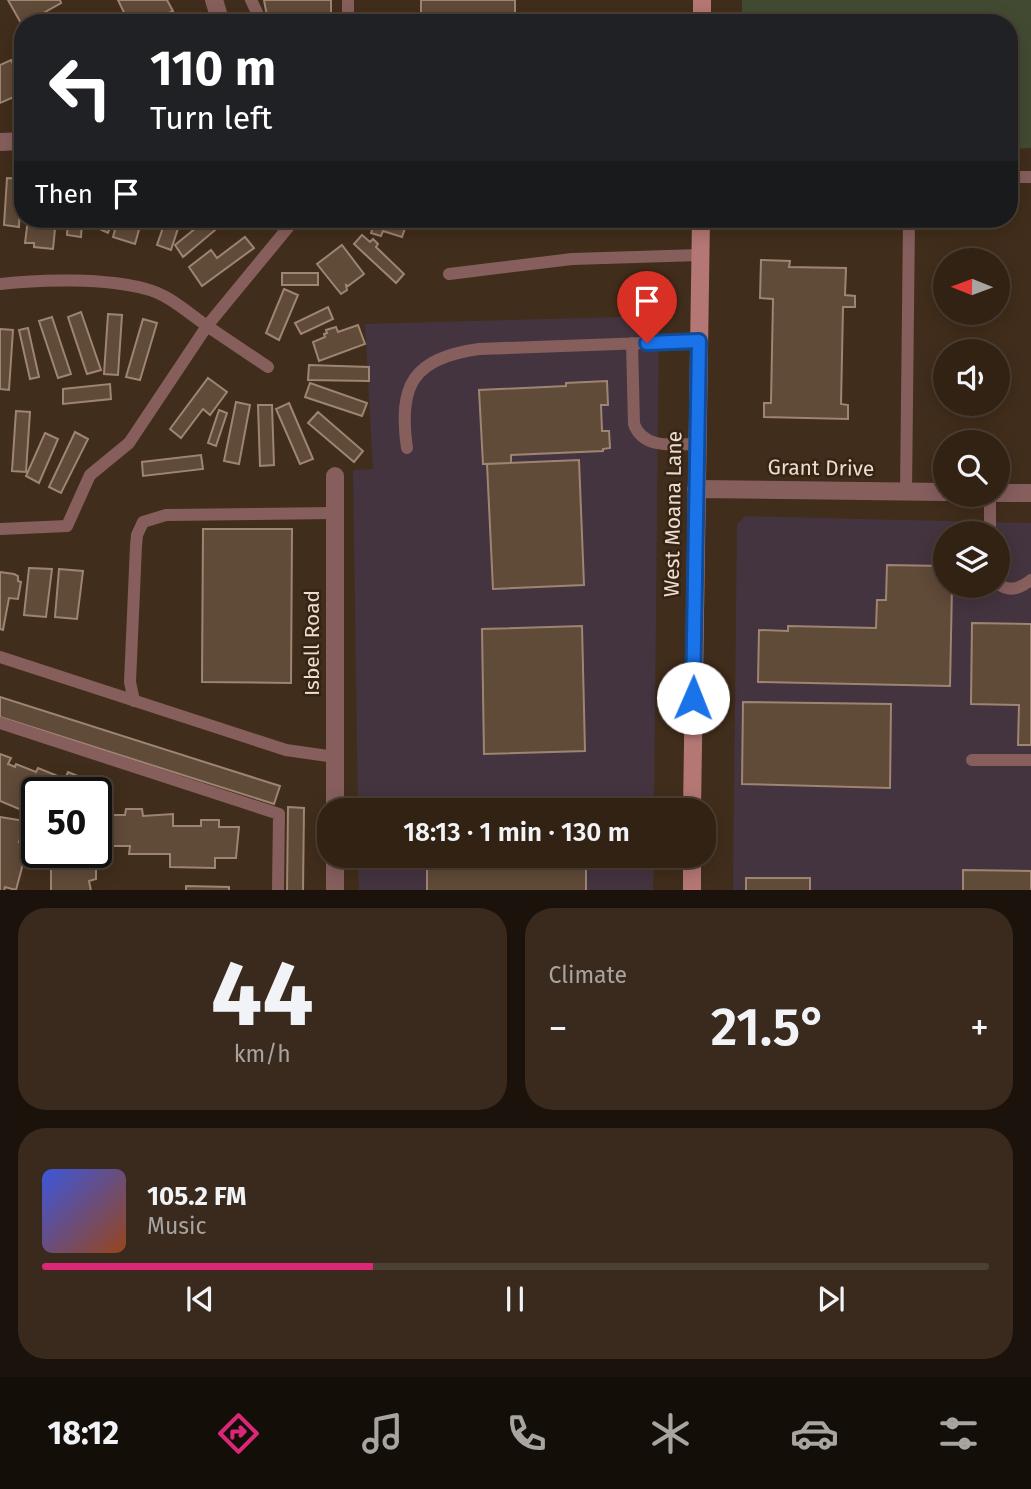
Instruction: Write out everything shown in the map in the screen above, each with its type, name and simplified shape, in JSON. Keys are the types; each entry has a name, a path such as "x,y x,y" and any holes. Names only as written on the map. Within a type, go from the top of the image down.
{"main road":[{"name":"West Moana Lane","path":"692,798 701,228"},
{"path":"692,868 692,890"}],"street":[{"name":"Isbell Road","path":"335,476 335,798"},
{"name":"Grant Drive","path":"696,489 933,492"},
{"path":"1010,493 1031,494"},
{"path":"335,868 335,890"}],"lane":[{"path":"0,529 67,526 90,475 129,443 206,326 288,228"},
{"path":"906,492 909,228"},
{"path":"449,274 572,259 700,255"},
{"path":"0,284 34,280 114,284 148,289 164,296 268,368"},
{"path":"407,448 404,418 407,391 414,378 425,367 445,357 479,349 699,341"},
{"path":"632,344 636,432 651,443 697,444"},
{"path":"134,701 130,682 135,573 137,535 143,522 166,515 335,513"},
{"path":"1010,588 1017,589 1031,580"},
{"path":"0,657 286,750 335,757"},
{"path":"0,723 279,814 278,890"},
{"path":"972,760 1031,760"}],"shaded area":[{"path":"659,316 654,798 358,798 353,470 373,469 365,324"},
{"path":"746,516 950,521 933,521 933,598 1010,598 1010,522 1031,523 1031,890 733,890 737,524"},
{"path":"358,868 654,868 653,890 359,890"}],"green space":[{"path":"742,0 1031,0 1031,148 1018,149 1018,14 742,14"}],"building":[{"path":"8,0 60,0 61,3 42,14 16,14"},
{"path":"118,0 167,0 173,11 167,14 125,14"},
{"path":"264,0 331,0 331,14 268,14"},
{"path":"421,0 515,0 515,14 421,14"},
{"path":"11,60 14,66 14,97 0,103 0,65"},
{"path":"7,178 14,178 14,226 4,225"},
{"path":"27,228 55,228 53,249 25,243"},
{"path":"67,228 82,228 81,237 67,235"},
{"path":"97,228 110,228 108,233"},
{"path":"116,228 139,228 135,244 113,237"},
{"path":"163,228 178,228 171,250 157,245"},
{"path":"196,228 218,228 183,257 175,245"},
{"path":"373,228 405,228 402,237 383,231 381,236 371,233"},
{"path":"362,235 370,242 373,239 378,244 376,247 404,274 396,283 354,244"},
{"path":"245,237 254,248 202,286 189,267 211,250 217,258"},
{"path":"342,245 364,274 346,285 347,290 341,294 317,264"},
{"path":"761,260 790,261 789,267 846,268 845,295 855,296 855,307 843,307 841,404 848,405 848,419 764,417 764,403 771,403 773,299 760,298"},
{"path":"282,273 318,273 318,285 282,285"},
{"path":"284,289 298,295 279,340 266,333"},
{"path":"328,307 333,319 301,334 295,323"},
{"path":"81,312 101,370 87,374 68,317"},
{"path":"108,314 122,315 118,375 104,374"},
{"path":"52,317 71,374 58,378 39,321"},
{"path":"143,319 157,323 140,380 126,377"},
{"path":"358,325 365,344 319,361 313,342 325,337 326,330 336,327 338,332"},
{"path":"28,328 39,377 30,379 19,330"},
{"path":"0,329 13,330 9,390 0,389"},
{"path":"309,365 369,367 369,381 308,380"},
{"path":"208,378 227,392 210,415 203,409 181,438 170,429"},
{"path":"607,381 608,405 601,405 602,431 609,431 610,448 603,451 511,455 511,463 483,464 479,390 566,386 566,383"},
{"path":"310,383 367,403 362,416 305,397"},
{"path":"110,384 111,399 63,404 63,389"},
{"path":"236,402 250,405 239,464 224,461"},
{"path":"289,403 313,459 300,464 276,409"},
{"path":"258,405 272,405 274,465 260,466"},
{"path":"219,410 227,413 216,446 208,443"},
{"path":"16,411 30,412 26,472 12,471"},
{"path":"318,412 363,451 354,462 308,423"},
{"path":"75,432 88,439 61,493 49,487"},
{"path":"45,433 58,439 39,483 26,476"},
{"path":"201,455 203,469 143,476 142,462"},
{"path":"579,460 584,585 493,589 487,464"},
{"path":"203,529 292,529 291,683 202,682"},
{"path":"887,565 933,566 933,598 952,598 950,686 758,682 759,630 788,631 788,626 876,628 877,600 886,600"},
{"path":"29,568 52,569 46,617 24,615"},
{"path":"59,569 83,571 77,619 55,617"},
{"path":"0,572 14,574 21,582 18,599 9,598 3,630 0,629"},
{"path":"972,623 1031,624 1031,745 1018,745 1019,705 971,704"},
{"path":"582,626 585,751 484,754 482,629"},
{"path":"0,697 280,786 274,804 0,717"},
{"path":"743,702 891,704 890,788 742,784"},
{"path":"0,754 11,758 8,764 15,767 16,764 36,772 38,768 60,777 21,777 21,810 0,801"},
{"path":"68,772 80,777 66,777"},
{"path":"288,807 304,808 303,890 287,890"},
{"path":"126,809 142,809 143,816 173,814 173,826 201,826 201,820 219,820 219,827 239,827 236,858 215,858 215,868 170,867 170,854 129,854 130,846 112,846 112,815 125,815"},
{"path":"0,817 21,820 19,842 22,868 16,890 5,887 4,890 0,890"},
{"path":"51,868 96,868 96,879 89,881 91,890 51,890"},
{"path":"427,868 586,868 586,890 427,890"},
{"path":"963,870 1031,871 1031,890 963,890"},
{"path":"746,878 810,878 810,890 746,890"},
{"path":"186,886 229,887 229,890 186,890"}],"route":[{"path":"647,343 699,341 693,698"}]}
